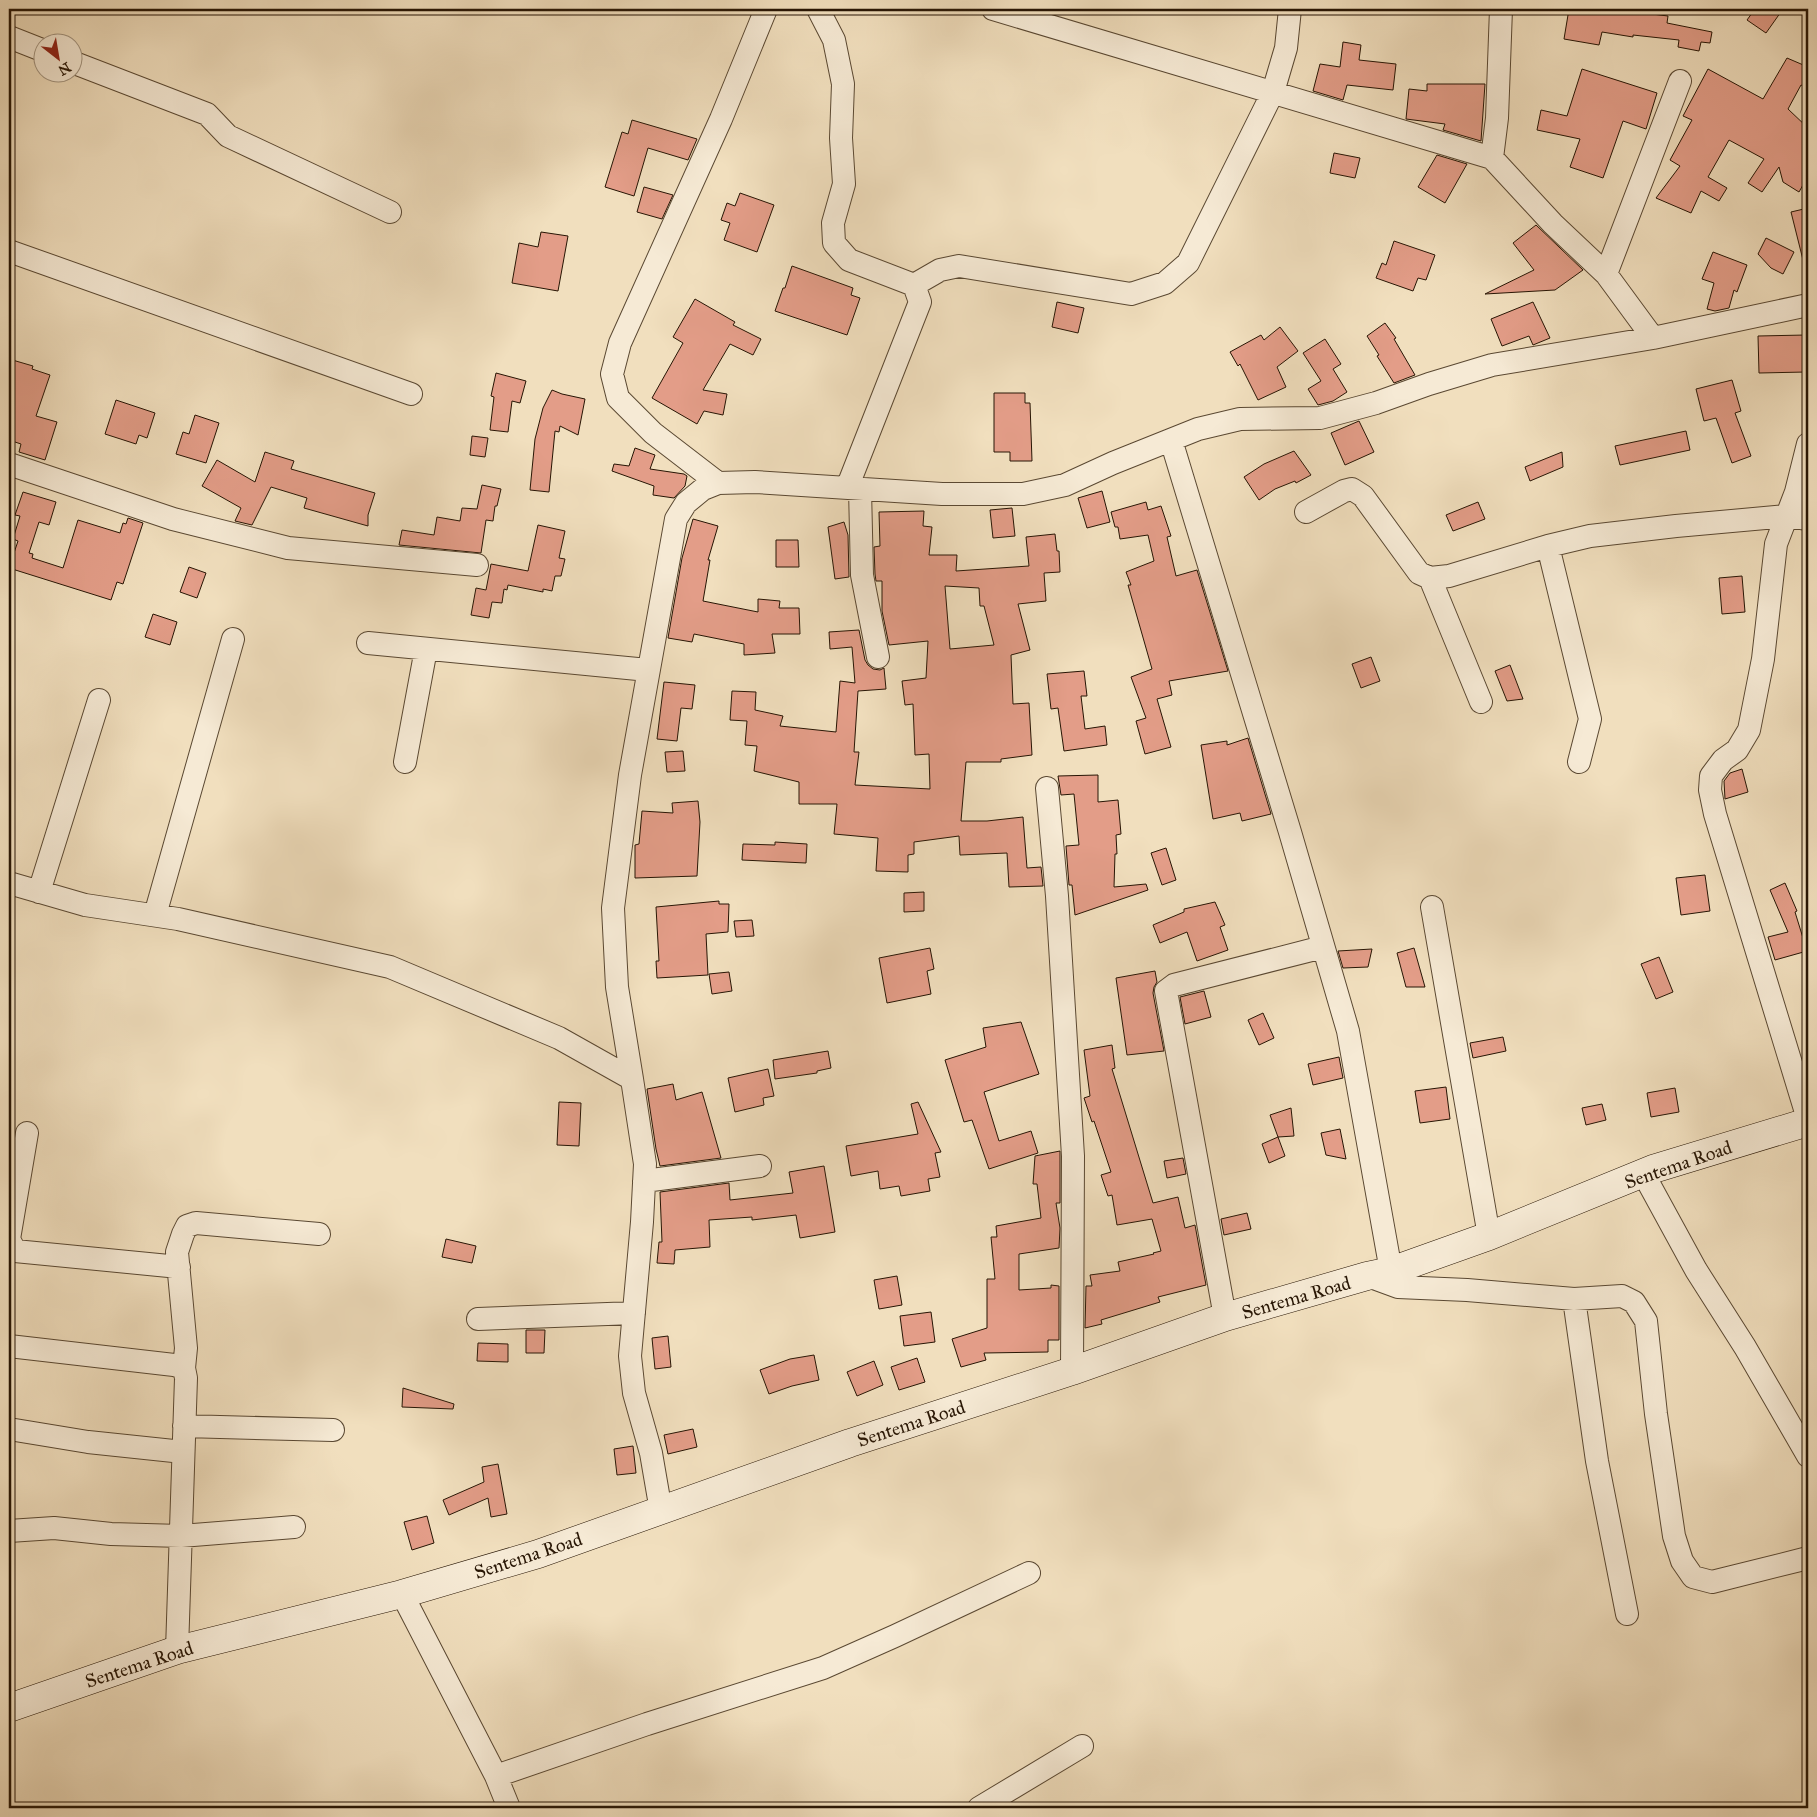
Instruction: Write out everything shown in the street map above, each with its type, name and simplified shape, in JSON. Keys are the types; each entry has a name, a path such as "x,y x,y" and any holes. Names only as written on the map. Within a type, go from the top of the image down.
{"main road":[{"name":"Sentema Road","path":"9,1708 177,1650 402,1594 538,1554 850,1443 1072,1371 1225,1317 1379,1273 1489,1236 1643,1174 1808,1120"}],"street":[{"path":"718,483 653,433 618,398 612,374 620,343 721,118 766,9"},
{"path":"818,9 834,40 843,84 841,138 844,184 834,223 834,243 849,260 914,284 940,270 959,266 1131,294 1165,283 1188,263 1273,92 1286,48 1290,9"},
{"path":"993,9 1492,158 1553,224 1606,274 1653,338"},
{"path":"1492,158 1497,118 1501,9"},
{"path":"9,37 32,46"},
{"path":"82,66 207,114 228,136 390,212"},
{"path":"1606,274 1680,81"},
{"path":"9,251 411,394"},
{"path":"878,657 862,575 854,488 920,302 914,284"},
{"path":"661,1511 651,1453 634,1393 631,1374 630,1356 645,1164 617,987 613,908 630,775 648,670 676,519 686,504 703,489 718,483 755,482 942,494 1022,494 1065,485 1198,428 1240,418 1320,418 1376,403 1429,384 1492,365 1653,338 1808,305"},
{"path":"1171,440 1348,1031 1379,1273 1398,1286 1574,1299 1622,1296 1634,1302 1646,1321 1656,1414 1674,1536 1682,1561 1693,1577 1712,1582 1808,1558"},
{"path":"1808,444 1796,492 1797,517 1776,544 1763,658 1749,730 1737,750 1723,760 1711,776 1710,790 1715,814 1808,1120"},
{"path":"9,464 173,519 288,548 476,566"},
{"path":"1306,512 1344,491 1352,489 1364,496 1419,573 1430,578 1449,576 1548,546 1590,536 1676,526 1797,517"},
{"path":"1548,546 1590,719 1579,762"},
{"path":"1430,578 1481,702"},
{"path":"155,915 233,639"},
{"path":"368,643 648,670"},
{"path":"405,762 426,649"},
{"path":"39,892 99,700"},
{"path":"1047,788 1057,896 1073,1156 1072,1371"},
{"path":"9,883 85,905 155,915 390,967 559,1038 632,1078"},
{"path":"1432,908 1489,1236"},
{"path":"1225,1317 1166,991 1174,986 1324,947"},
{"path":"27,1133 9,1239 15,1251 179,1267"},
{"path":"644,1182 760,1166"},
{"path":"1643,1174 1696,1270 1755,1364 1808,1456"},
{"path":"177,1650 186,1378 184,1368 186,1348 177,1252 182,1234 187,1226 196,1223 319,1234"},
{"path":"1574,1299 1596,1461 1627,1614"},
{"path":"478,1319 634,1313"},
{"path":"9,1346 174,1365 184,1368"},
{"path":"184,1426 333,1430"},
{"path":"9,1429 88,1442 183,1452"},
{"path":"9,1531 54,1528 111,1534 180,1536 294,1527"},
{"path":"496,1776 647,1724 823,1668 1030,1573"},
{"path":"402,1594 496,1776 509,1808"},
{"path":"980,1808 1082,1746"}],"building":[{"path":"1569,9 1624,9 1668,16 1667,23 1712,32 1710,43 1701,42 1699,51 1678,47 1679,40 1633,35 1633,37 1602,32 1599,45 1564,39"},
{"path":"1755,9 1783,9 1766,33 1747,20"},
{"path":"1343,42 1361,45 1359,60 1396,64 1393,90 1347,85 1343,100 1313,91 1320,64 1340,67"},
{"path":"1787,58 1808,67 1808,88 1801,85 1788,109 1808,128 1808,176 1799,192 1783,182 1779,167 1762,192 1748,183 1764,159 1729,140 1708,177 1727,188 1719,201 1701,191 1691,213 1656,198 1680,166 1670,160 1692,120 1683,116 1708,69 1763,99"},
{"path":"1582,69 1657,93 1646,129 1623,121 1603,178 1570,167 1580,139 1537,130 1541,110 1567,116"},
{"path":"1427,84 1485,84 1481,141 1443,130 1445,124 1406,119 1409,89 1427,91"},
{"path":"632,120 697,139 688,160 648,148 634,196 605,187 622,132 628,134"},
{"path":"1334,153 1360,158 1355,178 1330,173"},
{"path":"1437,155 1467,164 1445,203 1418,187"},
{"path":"644,187 673,195 662,219 637,212"},
{"path":"740,193 774,205 757,252 724,240 730,223 721,220 727,203 735,206"},
{"path":"1808,208 1808,259 1803,260 1791,212"},
{"path":"1536,225 1583,270 1555,290 1485,294 1534,270 1513,243"},
{"path":"541,232 568,236 558,291 512,283 519,243 538,247"},
{"path":"1766,238 1794,252 1783,274 1771,268 1758,254"},
{"path":"1394,241 1435,255 1426,280 1418,278 1413,291 1376,278 1382,263 1386,265"},
{"path":"1713,252 1747,265 1737,292 1734,290 1729,308 1715,311 1707,309 1714,283 1702,279"},
{"path":"792,266 853,288 851,295 860,298 847,335 775,311"},
{"path":"695,299 735,322 733,325 761,339 753,355 730,344 703,390 727,394 723,415 704,411 697,424 652,398 683,343 673,337"},
{"path":"1057,302 1084,308 1078,333 1052,327"},
{"path":"1533,302 1550,338 1533,345 1529,336 1502,346 1491,319"},
{"path":"1385,323 1396,338 1394,339 1415,375 1394,383 1367,336"},
{"path":"1280,327 1298,351 1277,367 1286,387 1258,400 1240,364 1238,366 1230,352 1261,335 1264,340"},
{"path":"1806,335 1806,372 1759,373 1758,336"},
{"path":"1325,339 1341,364 1333,369 1347,392 1333,401 1318,405 1308,389 1321,381 1303,353"},
{"path":"9,359 33,366 32,369 50,375 36,416 57,422 45,460 19,452 21,444 9,440"},
{"path":"496,373 526,381 520,403 512,401 508,432 490,430 494,397 491,396"},
{"path":"1732,380 1741,411 1735,413 1751,456 1732,463 1716,418 1704,421 1696,389"},
{"path":"552,390 585,399 578,435 560,426 559,432 555,431 549,492 530,490 535,439 543,408"},
{"path":"994,393 1025,393 1025,403 1030,403 1032,461 1010,461 1010,452 994,452"},
{"path":"116,400 155,413 147,438 139,435 136,444 105,434"},
{"path":"195,415 219,423 206,463 176,454 183,432 189,434"},
{"path":"1359,421 1374,452 1345,465 1331,433"},
{"path":"1686,431 1690,450 1620,465 1615,446"},
{"path":"472,436 488,438 485,457 470,455"},
{"path":"635,448 655,455 650,469 687,476 685,486 674,498 653,495 654,486 612,471 614,464 629,466"},
{"path":"1294,451 1311,475 1296,483 1295,481 1275,489 1259,500 1244,477 1264,464"},
{"path":"265,452 294,461 291,469 375,493 368,515 368,526 304,508 307,498 271,487 252,525 235,521 241,508 202,486 217,460 255,482"},
{"path":"1562,452 1563,467 1530,481 1525,467"},
{"path":"482,485 501,489 497,506 495,506 493,521 486,520 481,553 399,545 402,530 434,535 437,517 460,521 462,508 477,509"},
{"path":"1102,491 1110,522 1087,528 1078,498"},
{"path":"23,492 56,502 49,525 39,522 29,553 33,554 32,558 63,568 78,520 120,533 123,523 126,524 128,518 143,523 123,584 117,582 111,600 9,568 18,541 13,539 20,516 15,515"},
{"path":"1146,502 1148,510 1161,506 1171,536 1167,537 1176,576 1197,570 1228,671 1169,681 1172,695 1157,699 1171,747 1145,754 1136,721 1146,718 1131,677 1152,669 1126,572 1154,561 1148,535 1120,539 1118,527 1115,527 1111,512"},
{"path":"1478,502 1485,519 1453,531 1446,515"},
{"path":"1012,508 1015,536 993,538 990,510"},
{"path":"924,511 923,526 932,527 929,555 957,555 956,571 1029,566 1026,537 1055,534 1057,551 1059,551 1060,572 1044,573 1046,601 1018,604 1030,650 1011,655 1013,704 1029,703 1032,755 1001,759 1001,762 966,762 961,821 987,821 1023,817 1027,868 1041,867 1043,886 1009,887 1007,853 960,855 959,836 914,842 914,854 908,855 908,872 876,871 878,838 834,834 837,804 799,804 799,782 754,771 757,746 745,745 747,721 730,720 732,691 756,692 755,710 783,716 780,726 836,732 840,681 855,683 852,647 830,649 829,632 859,630 865,660 873,669 880,670 884,668 886,689 858,691 854,752 859,752 855,785 930,789 929,754 915,755 913,704 905,705 902,681 926,678 928,641 889,645 882,611 882,581 876,581 875,574 874,547 880,546 879,512","holes":["945,586 979,588 980,606 984,606 994,645 950,649"]},
{"path":"693,519 718,526 708,560 710,560 703,601 758,612 758,599 780,601 779,608 799,608 800,634 772,634 775,653 744,655 744,644 694,634 692,642 668,638 682,558"},
{"path":"844,522 848,535 849,577 835,579 828,527"},
{"path":"538,525 565,531 559,558 565,559 561,576 555,576 552,591 543,589 543,592 508,585 507,590 504,589 502,603 492,602 489,618 471,615 476,588 486,590 491,564 528,571"},
{"path":"776,540 798,540 799,567 776,567"},
{"path":"189,567 206,573 197,598 180,592"},
{"path":"1742,576 1745,612 1722,614 1719,578"},
{"path":"153,614 177,622 170,645 145,637"},
{"path":"1371,657 1380,681 1361,688 1352,664"},
{"path":"1510,665 1523,699 1507,701 1495,671"},
{"path":"1084,671 1087,696 1081,696 1085,729 1105,726 1107,745 1064,751 1058,708 1051,709 1047,674"},
{"path":"664,682 695,685 692,709 681,708 677,741 657,739"},
{"path":"1248,738 1271,814 1242,821 1240,813 1213,819 1201,745 1227,741 1227,745"},
{"path":"683,751 685,771 667,772 665,752"},
{"path":"1742,769 1748,792 1725,799 1724,781 1730,773"},
{"path":"1098,775 1098,802 1118,800 1121,834 1116,835 1117,854 1115,854 1114,887 1146,884 1148,890 1075,915 1072,885 1069,885 1066,846 1079,845 1074,794 1061,795 1058,776"},
{"path":"698,801 700,822 697,876 635,878 635,845 639,844 642,811 673,813 672,803"},
{"path":"775,842 807,844 806,863 742,860 743,844 775,845"},
{"path":"1166,848 1176,880 1162,885 1151,853"},
{"path":"1705,875 1710,911 1681,915 1676,878"},
{"path":"1785,883 1797,911 1795,912 1807,951 1775,960 1768,937 1788,932 1770,890"},
{"path":"924,892 924,911 904,912 904,893"},
{"path":"719,901 719,904 729,904 728,932 706,934 708,975 657,978 656,961 659,961 656,907"},
{"path":"1215,902 1225,925 1220,927 1228,950 1197,961 1187,932 1160,943 1153,925 1184,912 1184,909"},
{"path":"752,920 754,936 736,937 734,921"},
{"path":"930,948 934,969 927,971 931,994 887,1003 879,958"},
{"path":"1414,948 1425,987 1406,987 1397,953"},
{"path":"1372,949 1368,967 1343,968 1338,951"},
{"path":"1659,957 1673,992 1656,999 1641,964"},
{"path":"1155,971 1157,982 1153,993 1164,1051 1127,1055 1116,978"},
{"path":"729,972 732,991 712,994 709,974"},
{"path":"1204,991 1211,1017 1185,1024 1180,997"},
{"path":"1263,1013 1274,1038 1259,1045 1248,1020"},
{"path":"1021,1022 1039,1074 984,1092 999,1141 1031,1131 1038,1153 989,1169 972,1120 964,1122 945,1060 986,1047 983,1028"},
{"path":"1503,1037 1506,1051 1473,1058 1470,1043"},
{"path":"1112,1045 1115,1068 1112,1069 1153,1203 1178,1197 1185,1228 1195,1225 1206,1285 1158,1297 1160,1302 1101,1320 1102,1324 1085,1328 1086,1286 1092,1286 1090,1275 1120,1271 1118,1262 1161,1251 1152,1219 1117,1225 1112,1195 1108,1196 1101,1175 1111,1172 1094,1121 1092,1122 1084,1098 1090,1096 1084,1050"},
{"path":"828,1051 831,1068 817,1071 817,1073 775,1079 773,1060"},
{"path":"1339,1057 1343,1078 1313,1085 1308,1064"},
{"path":"768,1069 774,1096 763,1098 764,1105 735,1112 728,1078"},
{"path":"673,1084 676,1100 702,1092 721,1158 660,1166 647,1089"},
{"path":"1446,1087 1450,1119 1420,1123 1415,1091"},
{"path":"1675,1088 1679,1112 1651,1117 1647,1093"},
{"path":"559,1102 581,1103 579,1146 557,1145"},
{"path":"918,1102 941,1152 935,1153 940,1177 928,1179 930,1191 901,1196 899,1186 880,1189 878,1171 851,1176 846,1146 918,1134 911,1104"},
{"path":"1602,1104 1606,1120 1586,1125 1582,1108"},
{"path":"1291,1108 1294,1136 1278,1137 1270,1115"},
{"path":"1340,1129 1346,1159 1326,1155 1321,1133"},
{"path":"1278,1137 1285,1156 1269,1163 1262,1144"},
{"path":"1060,1151 1060,1203 1056,1203 1060,1228 1059,1248 1019,1254 1019,1290 1051,1288 1051,1285 1059,1286 1059,1340 1048,1340 1048,1352 984,1353 986,1360 961,1367 952,1339 987,1328 987,1279 995,1279 991,1237 997,1237 996,1226 1041,1218 1037,1184 1033,1184 1035,1156"},
{"path":"1183,1158 1186,1174 1167,1178 1164,1161"},
{"path":"824,1166 835,1232 800,1238 796,1215 752,1220 752,1217 709,1220 710,1247 675,1250 674,1264 657,1263 659,1242 662,1242 660,1192 729,1183 730,1200 793,1193 789,1172"},
{"path":"1247,1213 1251,1229 1224,1235 1221,1219"},
{"path":"446,1239 476,1246 472,1263 442,1257"},
{"path":"897,1276 902,1305 879,1309 874,1280"},
{"path":"931,1312 935,1342 904,1346 900,1316"},
{"path":"526,1330 545,1330 544,1353 526,1353"},
{"path":"668,1336 671,1367 655,1369 652,1338"},
{"path":"478,1343 508,1344 508,1362 477,1361"},
{"path":"814,1355 819,1380 792,1386 769,1394 760,1370 790,1359"},
{"path":"917,1358 925,1382 899,1390 891,1367"},
{"path":"874,1361 883,1385 857,1396 847,1372"},
{"path":"403,1388 454,1404 453,1409 402,1407"},
{"path":"693,1429 697,1447 668,1454 664,1435"},
{"path":"633,1446 636,1473 617,1475 614,1449"},
{"path":"498,1464 507,1514 491,1517 488,1498 449,1515 443,1500 484,1482 482,1467"},
{"path":"427,1516 434,1543 412,1550 404,1522"}]}
